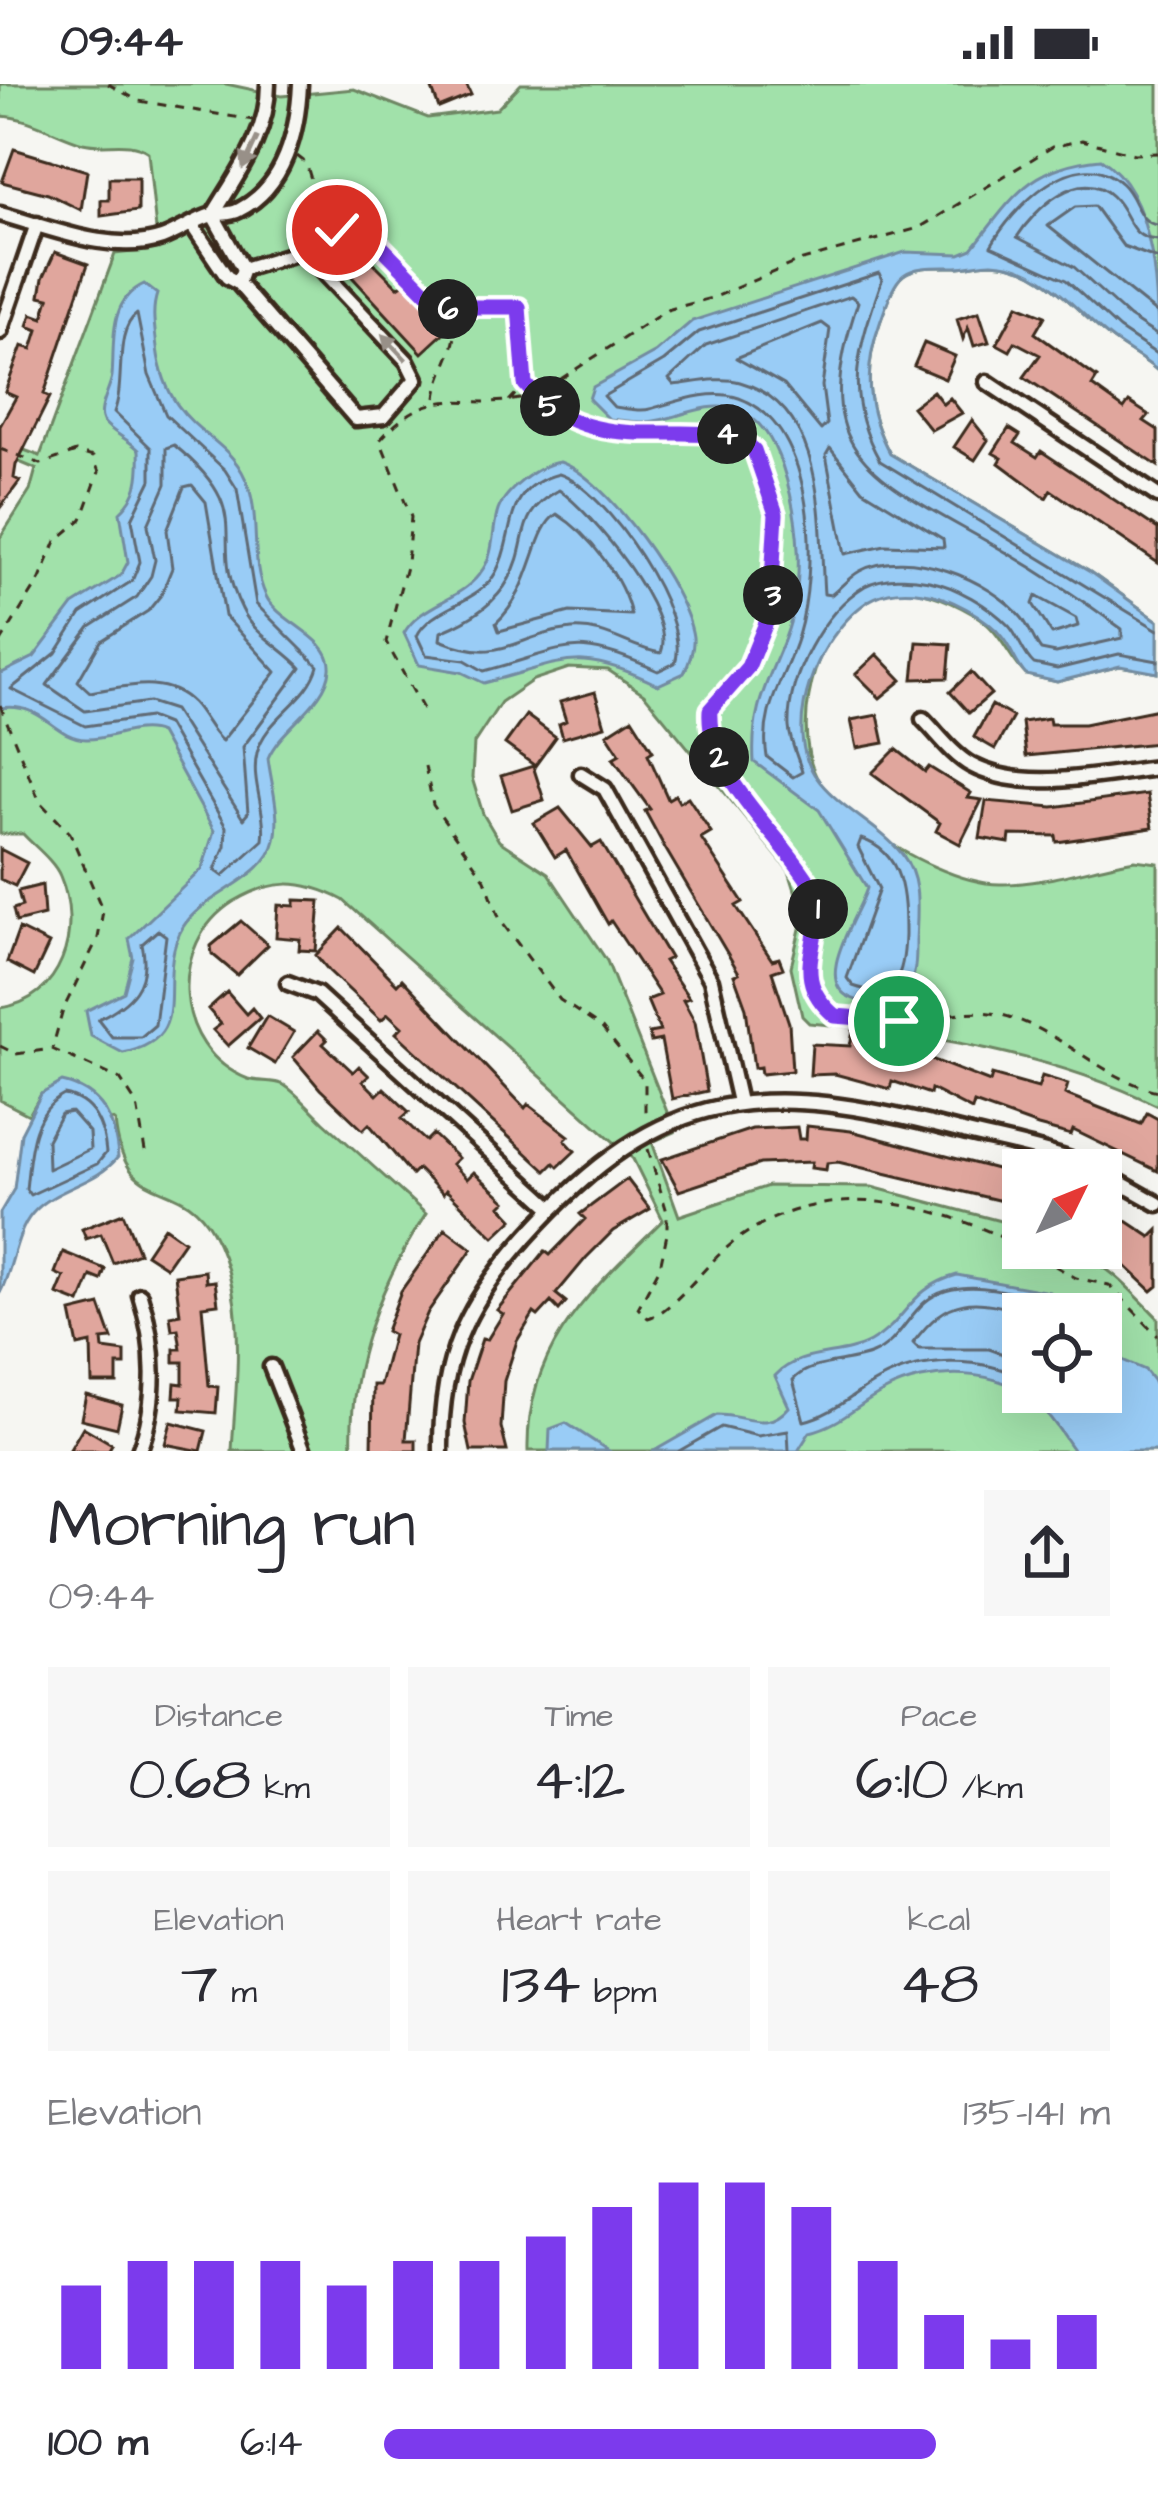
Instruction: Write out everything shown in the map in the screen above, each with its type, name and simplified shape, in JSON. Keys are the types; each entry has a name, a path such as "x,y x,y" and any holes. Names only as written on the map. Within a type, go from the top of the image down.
{"street":[{"path":"213,215 247,164 263,122 268,84"},
{"path":"0,214 133,243 160,239 213,215 235,213 259,197 289,150 300,84"},
{"path":"192,224 226,277 240,276 303,250 407,361 416,379 401,400 383,416 356,419 240,276 213,215"},
{"path":"0,332 37,224"},
{"path":"987,382 1158,496"},
{"path":"923,719 966,763 990,774 1023,780 1158,768"},
{"path":"581,774 605,790 711,980 739,1102"},
{"path":"288,983 317,994 552,1208"},
{"path":"441,1451 441,1413 464,1320 483,1285 552,1208 604,1160 649,1133 739,1102 813,1099 866,1107 1019,1149"},
{"path":"1122,1184 1158,1204"},
{"path":"139,1451 151,1420 150,1327 140,1295"},
{"path":"272,1367 304,1451"}],"path":[{"path":"108,84 140,101 263,122"},
{"path":"423,709 386,642 410,548 411,517 380,440 404,414 435,400 508,403 536,395 668,310 716,297 784,266 936,221 1052,147 1082,140 1134,154 1158,153"},
{"path":"289,150 306,163 322,215 331,225 370,235 441,307 519,307 525,384 576,422 622,434 737,437 761,461 776,514 770,613 748,667 710,710 710,737 728,772 812,887 819,906 807,973 821,1004 835,1016 876,1023 951,1012 1004,1016 1037,1028 1125,1080 1158,1091"},
{"path":"435,400 441,371 456,347 452,310"},
{"path":"508,403 525,384"},
{"path":"0,448 41,464 85,453 93,457 99,472 82,519 56,542 40,579 0,643"},
{"path":"0,705 3,724 45,810 70,833 103,911 98,938 63,1010 52,1048"},
{"path":"424,766 433,805 485,879 500,920 560,1000 602,1028 645,1081 645,1120"},
{"path":"0,1046 26,1054 52,1048 120,1079 137,1106 146,1151"},
{"path":"648,1148 668,1224 660,1267 638,1308 648,1318 664,1313 685,1285 751,1230 772,1216 819,1202 872,1198 968,1224 1002,1239"},
{"path":"1060,1269 1076,1278 1109,1285 1158,1336"}],"green space":[{"path":"0,84 226,84 282,96 354,89 428,118 497,109 521,84 1158,84 1158,371 1044,281 992,263 923,268 903,275 880,323 869,374 876,422 890,454 1090,572 1158,621 1158,673 1120,666 1057,682 1026,675 996,634 973,614 931,595 886,591 863,600 843,617 828,640 816,667 806,726 816,776 827,791 888,841 952,874 985,883 1016,884 1135,860 1158,863 1158,1106 1075,1072 987,1049 809,1023 802,1016 791,967 803,916 789,871 644,694 608,670 569,668 533,680 501,702 474,743 472,778 483,814 499,841 548,873 607,961 675,1132 652,1142 679,1216 768,1186 872,1187 1002,1221 1002,1269 1106,1269 1158,1318 1158,1451 528,1451 530,1414 551,1350 589,1296 663,1220 633,1159 343,900 288,884 248,894 212,920 197,943 189,969 192,1021 204,1045 223,1065 248,1079 284,1085 426,1214 394,1269 370,1327 355,1388 352,1451 232,1451 236,1311 224,1257 212,1231 184,1201 141,1180 129,1168 115,1121 41,1094 29,1115 0,1100 0,1008 39,992 52,977 62,959 69,918 67,897 53,865 23,834 0,834 0,538 30,491 36,469 0,454 0,441 40,456 115,254 158,249 148,152 132,146 83,143 0,116"}],"water":[{"path":"1101,159 1120,175 1144,223 1155,281 1158,371 1044,281 1011,266 988,263 923,268 903,275 891,292 875,340 870,390 876,422 890,454 1090,572 1158,621 1158,673 1120,666 1057,682 1026,675 987,622 955,603 923,593 885,594 847,619 827,645 810,683 804,704 803,746 820,782 902,854 913,874 917,907 912,980 897,999 857,1000 840,990 836,963 867,888 819,810 754,762 757,712 792,617 798,574 793,507 779,456 760,425 737,410 714,407 658,421 632,421 609,419 589,399 593,387 656,352 692,321 905,252 960,254 972,249 1025,187 1056,169"},
{"path":"144,284 157,294 157,348 174,400 229,454 249,488 258,570 266,596 323,648 330,669 321,693 268,758 277,820 269,854 183,927 171,966 168,1020 146,1045 123,1053 91,1036 86,1011 124,992 133,958 129,939 202,869 214,831 160,733 142,730 95,739 75,737 27,710 0,708 0,674 34,657 73,605 121,575 128,562 120,512 137,484 139,450 106,425 102,411 112,376 118,312"},
{"path":"560,462 579,472 621,512 676,592 693,637 684,673 658,685 608,665 571,661 484,683 461,672 419,665 404,633 421,614 475,580 487,563 500,506 522,481"},
{"path":"62,1082 87,1092 104,1109 118,1157 99,1174 32,1214 0,1293 0,1213 14,1189 21,1133 41,1094"},
{"path":"957,1275 1050,1293 1002,1293 1002,1382 943,1375 901,1384 810,1432 798,1451 654,1451 717,1415 764,1421 781,1415 789,1407 775,1376 785,1367 870,1342 940,1281"},
{"path":"1122,1360 1145,1370 1158,1391 1158,1451 1074,1451 1046,1413 1122,1413"},
{"path":"566,1423 609,1451 549,1451 550,1429"}],"building":[{"path":"430,84 466,84 471,95 439,108"},
{"path":"14,149 87,171 81,210 48,194 2,182"},
{"path":"109,178 138,178 138,211 101,216 101,200 109,200"},
{"path":"361,250 398,287 407,281 449,328 422,353 343,267"},
{"path":"55,252 88,264 44,394 50,397 16,465 14,478 20,481 0,508 0,426 16,397 5,392 22,346 32,349 38,330 28,326 32,314 43,318 49,298 40,296 43,278"},
{"path":"1018,305 1045,316 1035,333 1097,378 1092,386 1124,409 1129,402 1149,415 1144,421 1158,430 1158,466 1024,377 1040,355 1015,342 1010,351 997,344"},
{"path":"979,312 989,342 974,346 968,327 963,339 957,319"},
{"path":"924,343 955,356 945,379 914,366"},
{"path":"933,391 943,404 950,398 962,413 931,430 912,407"},
{"path":"972,420 988,440 975,460 954,447"},
{"path":"1009,428 1020,435 1015,443 1037,457 1041,451 1158,529 1158,563 1051,490 1046,498 999,463 1002,458 993,453"},
{"path":"917,642 951,644 948,678 913,679"},
{"path":"877,654 902,680 880,698 856,674"},
{"path":"971,672 991,694 969,713 950,692"},
{"path":"595,692 605,726 563,738 559,724 566,721 560,702"},
{"path":"992,705 1013,717 995,749 974,737"},
{"path":"1158,709 1158,743 1026,756 1022,722 1049,718 1050,724 1084,724"},
{"path":"526,715 556,737 535,766 505,744"},
{"path":"878,715 884,743 857,748 851,720"},
{"path":"632,718 653,751 648,754 668,799 675,795 679,802 688,797 711,832 701,838 743,902 736,906 772,960 779,958 783,968 772,972 789,1023 792,1071 761,1074 760,1067 754,1068 746,1008 734,975 739,973 665,848 645,811 650,809 613,758 620,754 607,734"},
{"path":"896,749 925,772 929,767 971,793 968,798 982,800 960,844 936,831 940,823 872,773"},
{"path":"533,766 544,800 512,810 501,776"},
{"path":"1147,794 1152,828 1057,842 1056,836 1010,835 1009,843 980,838 986,801 1053,807"},
{"path":"560,808 592,847 601,842 670,958 664,961 689,998 683,1000 695,1022 707,1091 672,1099 661,1040 651,1042 649,1033 660,1031 647,1000 660,995 611,921 608,924 566,850 555,857 534,823"},
{"path":"0,849 27,863 15,886 0,879"},
{"path":"42,885 44,915 16,922 13,909 22,906 18,891"},
{"path":"295,900 320,901 316,951 299,950 300,939 276,937 278,905 295,906"},
{"path":"241,921 268,945 237,975 212,954 211,946"},
{"path":"342,928 397,984 402,979 525,1108 528,1104 569,1136 565,1140 575,1151 546,1171 396,1033 402,1027 388,1014 381,1020 329,971 316,955"},
{"path":"19,929 49,944 34,976 7,962"},
{"path":"227,992 246,1014 252,1008 260,1018 228,1046 213,1030 221,1024 208,1009"},
{"path":"267,1016 294,1032 275,1064 248,1048"},
{"path":"853,1030 862,1032 860,1043 924,1063 926,1057 990,1082 992,1075 1038,1088 1042,1076 1068,1084 1065,1094 1141,1124 1147,1113 1158,1119 1158,1171 1122,1154 1122,1149 1073,1130 1071,1135 1038,1126 974,1103 972,1110 931,1089 930,1094 892,1081 890,1089 835,1074 810,1075 812,1044 850,1046"},
{"path":"318,1031 327,1040 323,1044 353,1072 359,1066 369,1076 363,1081 377,1095 384,1088 409,1112 402,1118 417,1133 426,1141 433,1134 458,1158 452,1164 467,1179 474,1172 506,1201 501,1206 513,1219 494,1237 446,1190 443,1194 418,1169 412,1175 369,1124 363,1130 320,1089 293,1057"},
{"path":"807,1126 851,1131 996,1169 1002,1172 1002,1201 838,1162 827,1163 826,1170 811,1168 812,1162 760,1164 679,1191 662,1159 752,1129 797,1127 799,1139 806,1139"},
{"path":"627,1179 650,1209 613,1231 586,1258 556,1294 566,1302 559,1310 551,1302 538,1316 534,1313 517,1341 504,1381 501,1427 507,1451 471,1451 465,1423 468,1381 482,1339 487,1340 503,1314 497,1310 545,1251 550,1255 585,1219 580,1214"},
{"path":"123,1213 139,1253 113,1263 101,1234 86,1239 82,1229"},
{"path":"1122,1218 1151,1237 1158,1230 1158,1286 1152,1291 1122,1263"},
{"path":"164,1227 184,1241 166,1267 146,1254"},
{"path":"445,1229 472,1249 428,1312 414,1344 406,1440 416,1440 416,1451 372,1451 373,1385 380,1385 393,1335 386,1331 401,1291"},
{"path":"63,1252 105,1269 101,1280 91,1276 80,1303 57,1294 64,1277 55,1273"},
{"path":"205,1271 206,1282 215,1281 218,1304 202,1306 209,1386 218,1387 216,1413 181,1410 182,1397 174,1397 175,1383 183,1384 183,1362 174,1362 174,1349 181,1349 178,1329 172,1330 170,1316 180,1314 175,1275"},
{"path":"100,1305 112,1339 102,1340 103,1349 125,1352 125,1365 117,1365 117,1383 92,1383 91,1343 78,1346 71,1312"},
{"path":"86,1395 122,1405 117,1428 81,1419"},
{"path":"171,1422 206,1431 201,1451 165,1444"},
{"path":"83,1427 112,1444 108,1451 69,1451"}],"route":[{"path":"337,230 370,235 380,242 441,307 519,307 526,387 569,419 630,435 727,434 754,450 769,482 776,514 770,550 770,613 748,667 710,710 710,737 728,772 812,887 819,906 807,973 814,994 835,1016 863,1022 899,1021"}]}
